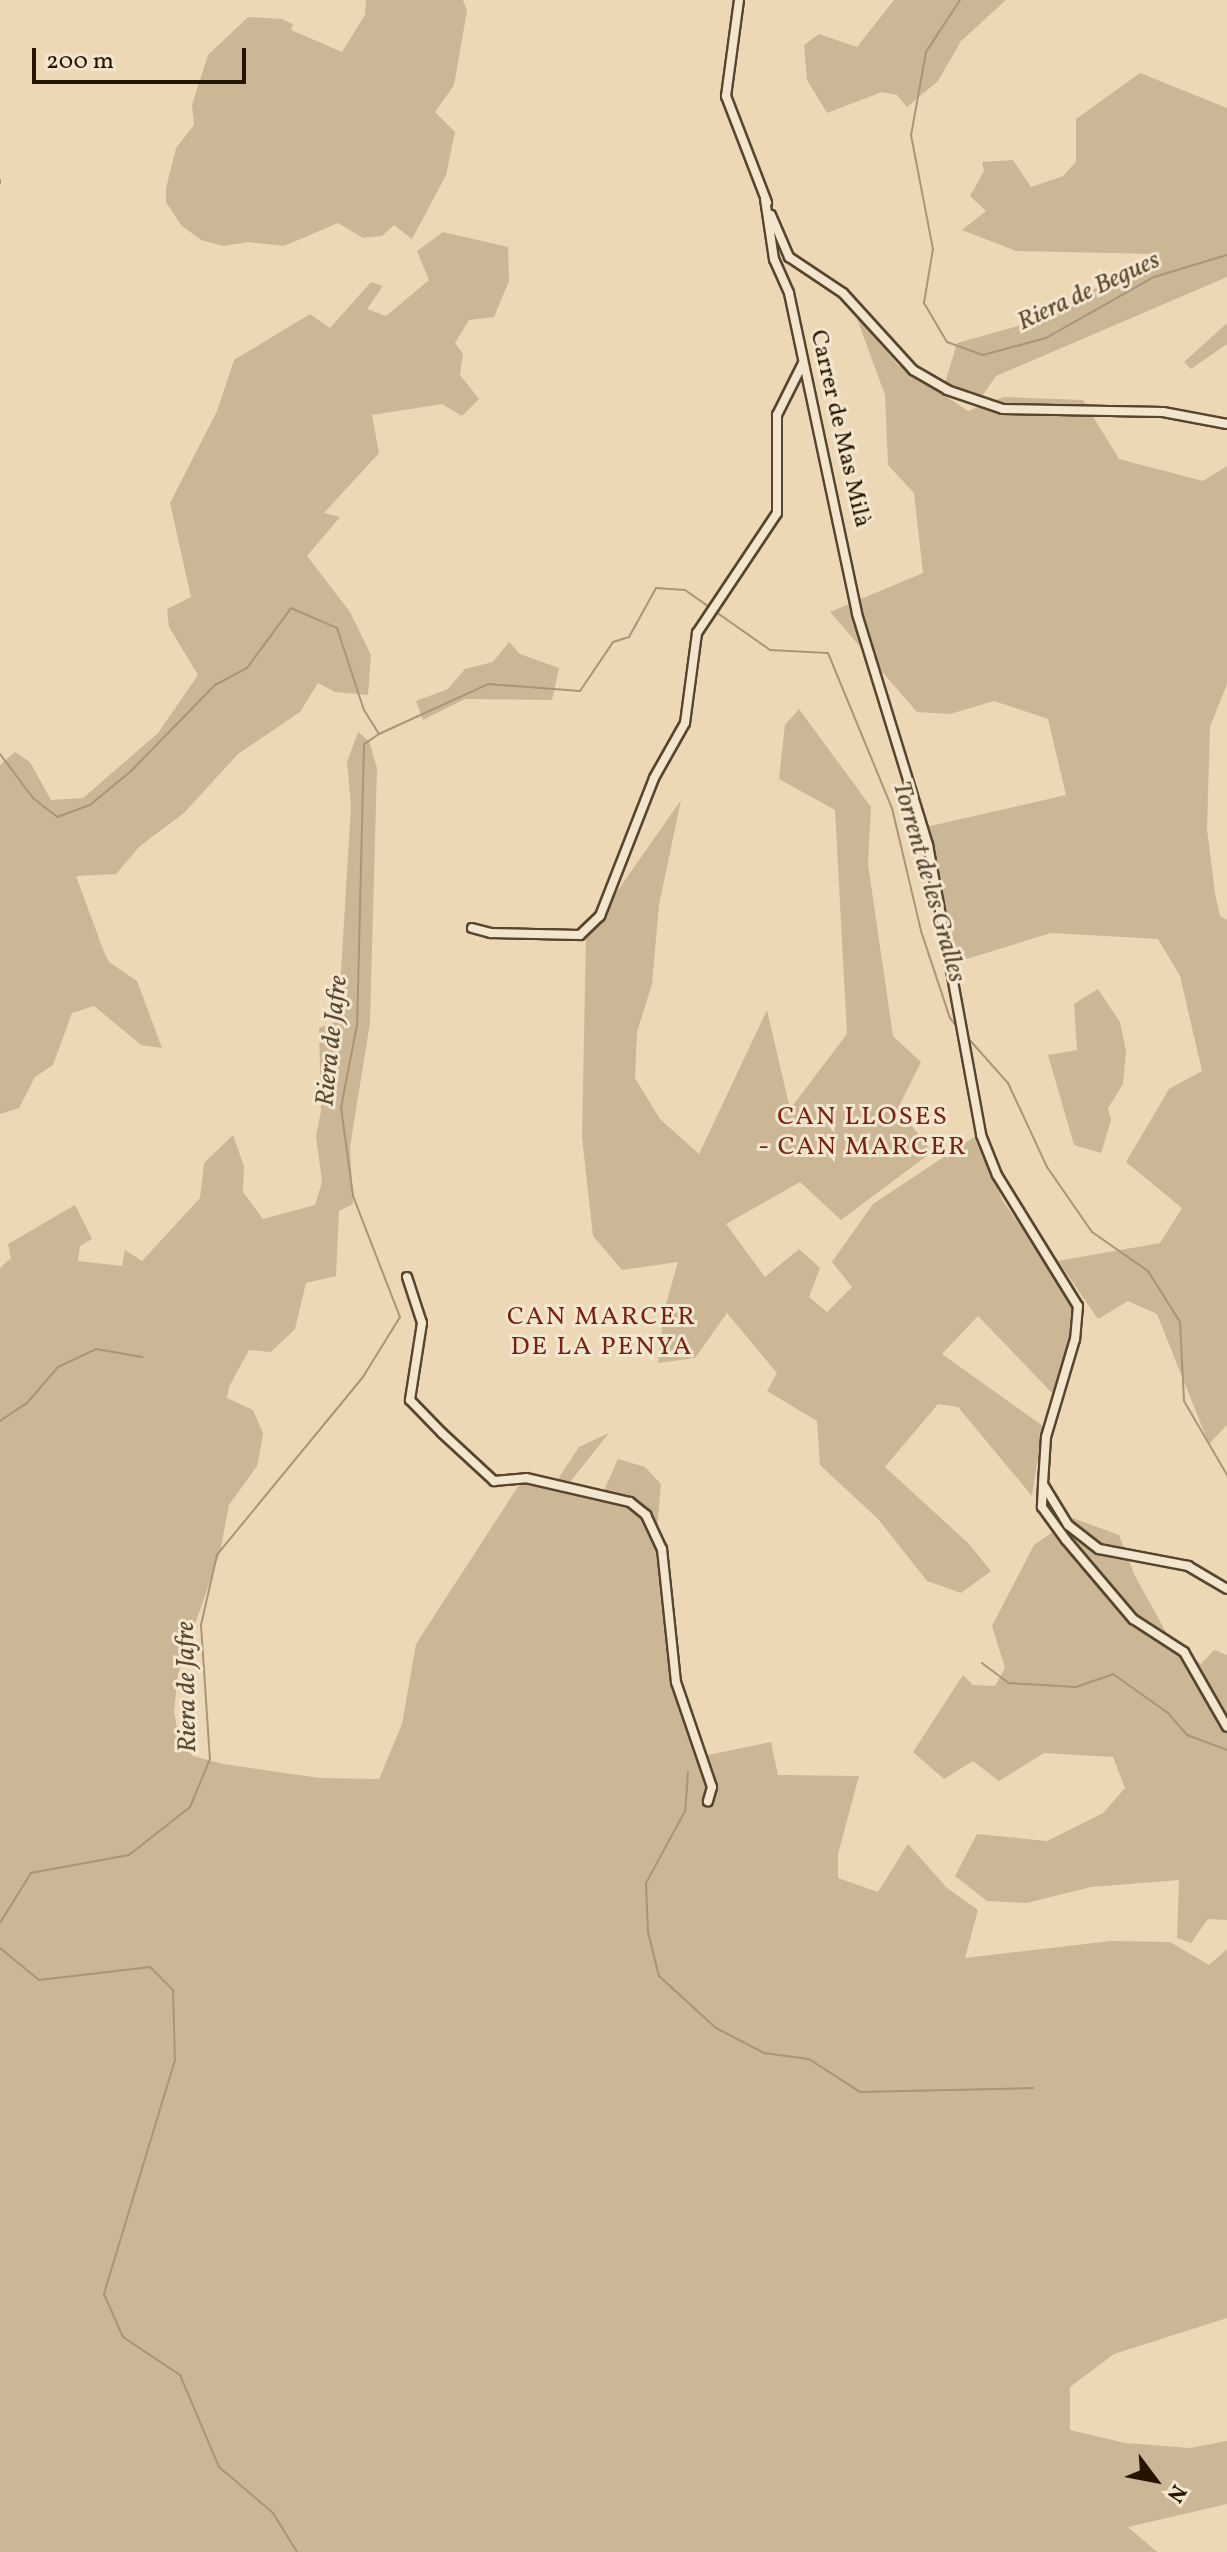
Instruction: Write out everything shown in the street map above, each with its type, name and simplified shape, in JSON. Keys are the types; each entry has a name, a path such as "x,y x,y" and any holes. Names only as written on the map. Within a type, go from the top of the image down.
{"street":[{"path":"739,0 726,96 789,257 843,293 913,370 947,390 1003,409 1163,412 1227,424"},
{"name":"Carrer de Mas Milà","path":"765,199 774,259 789,293 872,669 928,845 981,1135 997,1175 1078,1306 1075,1339 1046,1437 1042,1507 1133,1619 1184,1652 1227,1727"},
{"path":"472,928 491,933 526,931 580,935 600,916 654,778 685,723 697,633 777,513 777,415 803,363"},
{"path":"407,1277 422,1323 410,1400 494,1481 526,1478 630,1502 646,1515 662,1549 676,1682 712,1787 708,1801"},
{"path":"1043,1484 1068,1525 1099,1549 1188,1566 1227,1589"}],"shaded area":[{"path":"366,0 463,0 467,11 454,85 435,112 455,132 446,175 412,239 394,225 382,236 363,238 338,223 284,246 248,242 223,246 201,240 181,225 166,202 166,188 176,148 194,125 192,105 208,55 248,17 281,19 293,24 291,30 342,52 365,15"},
{"path":"894,0 1006,0 961,41 938,81 907,107 897,95 882,92 827,113 807,80 804,45 819,34 857,47"},
{"path":"1140,73 1227,108 1227,277 996,376 980,399 945,383 957,343 1039,320 1156,254 1016,251 962,230 986,211 970,196 984,171 982,162 1013,160 1031,187 1063,176 1076,162 1076,119"},
{"path":"443,232 508,247 509,281 494,317 469,320 455,343 463,354 460,375 479,399 462,416 442,404 372,415 379,453 324,513 340,517 307,556 350,612 371,655 368,695 335,692 318,683 300,712 238,754 184,813 140,846 116,874 76,876 109,962 137,981 162,1048 141,1045 94,1006 72,1013 53,1065 35,1077 19,1108 0,1114 0,765 15,752 30,762 51,800 83,798 158,733 198,675 169,627 167,609 191,597 170,503 217,411 234,360 310,314 330,328 371,282 383,286 367,309 386,316 429,280 417,251"},
{"path":"856,316 898,365 968,411 1004,397 1083,400 1119,459 1203,481 1227,466 1227,684 1210,727 1207,829 1220,916 1227,920 1227,1425 1209,1444 1157,1314 1128,1301 1098,1319 1058,1261 1160,1243 1182,1208 1126,1162 1169,1089 1202,1071 1180,976 1158,939 1051,933 957,962 926,827 1066,795 1048,719 994,701 950,714 917,712 830,612 923,573 914,493 888,465 885,395"},
{"path":"1227,323 1227,344 1191,369 1184,362"},
{"path":"509,642 520,654 559,668 552,700 465,699 423,720 416,701 448,689 465,669 493,662"},
{"path":"799,709 871,807 868,864 893,1036 921,1062 898,1108 932,1152 841,1220 800,1182 726,1224 765,1277 799,1249 820,1268 809,1297 827,1312 852,1287 832,1262 873,1204 974,1137 1003,1201 1078,1308 1053,1394 978,1316 942,1354 1043,1426 1032,1496 958,1407 938,1404 885,1467 968,1543 991,1571 961,1593 927,1581 878,1519 820,1465 817,1421 767,1391 777,1373 727,1313 695,1358 658,1363 664,1311 678,1262 622,1270 593,1236 582,1137 586,936 681,800 659,905 652,984 637,1032 635,1078 660,1119 699,1154 767,1010 790,1109 847,1034 835,810 779,779 785,725"},
{"path":"358,732 369,741 377,768 370,1023 350,1147 353,1204 339,1211 336,1276 306,1283 295,1329 271,1352 249,1350 229,1387 227,1398 253,1410 263,1433 257,1466 229,1505 220,1552 178,1674 174,1712 179,1738 193,1756 223,1764 320,1778 379,1779 402,1724 416,1644 528,1471 553,1487 579,1447 609,1433 570,1482 602,1495 618,1459 645,1467 661,1484 656,1543 669,1601 666,1627 677,1669 677,1699 708,1755 771,1742 778,1775 859,1776 838,1854 838,1878 878,1892 908,1844 947,1888 978,1910 965,1958 1111,1941 1170,1942 1209,1965 1227,1949 1227,2318 1114,2354 1070,2387 1070,2430 1125,2443 1190,2448 1227,2441 1227,2504 1128,2527 1157,2552 0,2552 0,1268 11,1258 8,1244 75,1205 92,1239 80,1246 78,1261 122,1266 125,1250 142,1261 200,1198 204,1163 233,1135 244,1166 243,1192 263,1219 315,1205 322,1182 316,1136 321,1111 319,1028 338,1021 351,806 347,762"},
{"path":"1098,989 1120,1022 1126,1051 1123,1084 1108,1108 1111,1120 1101,1153 1074,1145 1048,1055 1077,1050 1074,1004"},
{"path":"1073,1518 1119,1535 1135,1576 1172,1643 1201,1664 1214,1650 1227,1655 1227,1920 1208,1919 1191,1943 1177,1938 1179,1880 1091,1887 1026,1903 987,1901 955,1876 977,1834 1047,1841 1103,1813 1125,1788 1113,1757 1044,1753 999,1781 973,1761 944,1779 913,1752 963,1675 973,1685 995,1686 1005,1668 992,1626 1034,1545"}],"waterway":[{"name":"Riera de Begues","path":"960,0 926,52 911,135 933,249 924,303 947,342 983,355 1046,338 1154,277 1227,255"},
{"name":"Torrent de les Gralles","path":"379,734 488,684 580,691 613,642 629,637 656,588 685,590 711,608"},
{"name":"Riera de Jafre","path":"0,754 33,798 57,817 90,805 131,771 215,685 247,668 291,608 337,628 364,710 379,734 364,744 357,1025 341,1107 353,1196 400,1317 363,1377 217,1555 201,1625 210,1759 190,1807 129,1855 31,1873 0,1923"},
{"name":"Torrent de les Gralles","path":"716,612 770,650 828,653 892,808 921,931 950,1018 957,1027"},
{"name":"Torrent de les Gralles","path":"967,1037 1008,1083 1047,1167 1092,1232 1148,1271 1180,1322 1184,1401 1227,1475"},
{"path":"0,1421 27,1403 58,1367 96,1349 142,1357"},
{"path":"982,1663 1009,1683 1076,1687 1113,1674 1168,1713 1187,1735 1227,1750"},
{"path":"688,1772 685,1811 646,1883 648,1932 659,1976 716,2028 764,2053 809,2059 860,2092 1033,2088"},
{"name":"Riera de Jafre","path":"0,1948 39,1980 150,1967 173,1990 175,2060 104,2294 123,2337 180,2375 219,2467 273,2513 297,2552"}],"district":[{"name":"CAN LLOSES - CAN MARCER","path":"863,1133"},
{"name":"CAN MARCER DE LA PENYA","path":"602,1333"}]}
